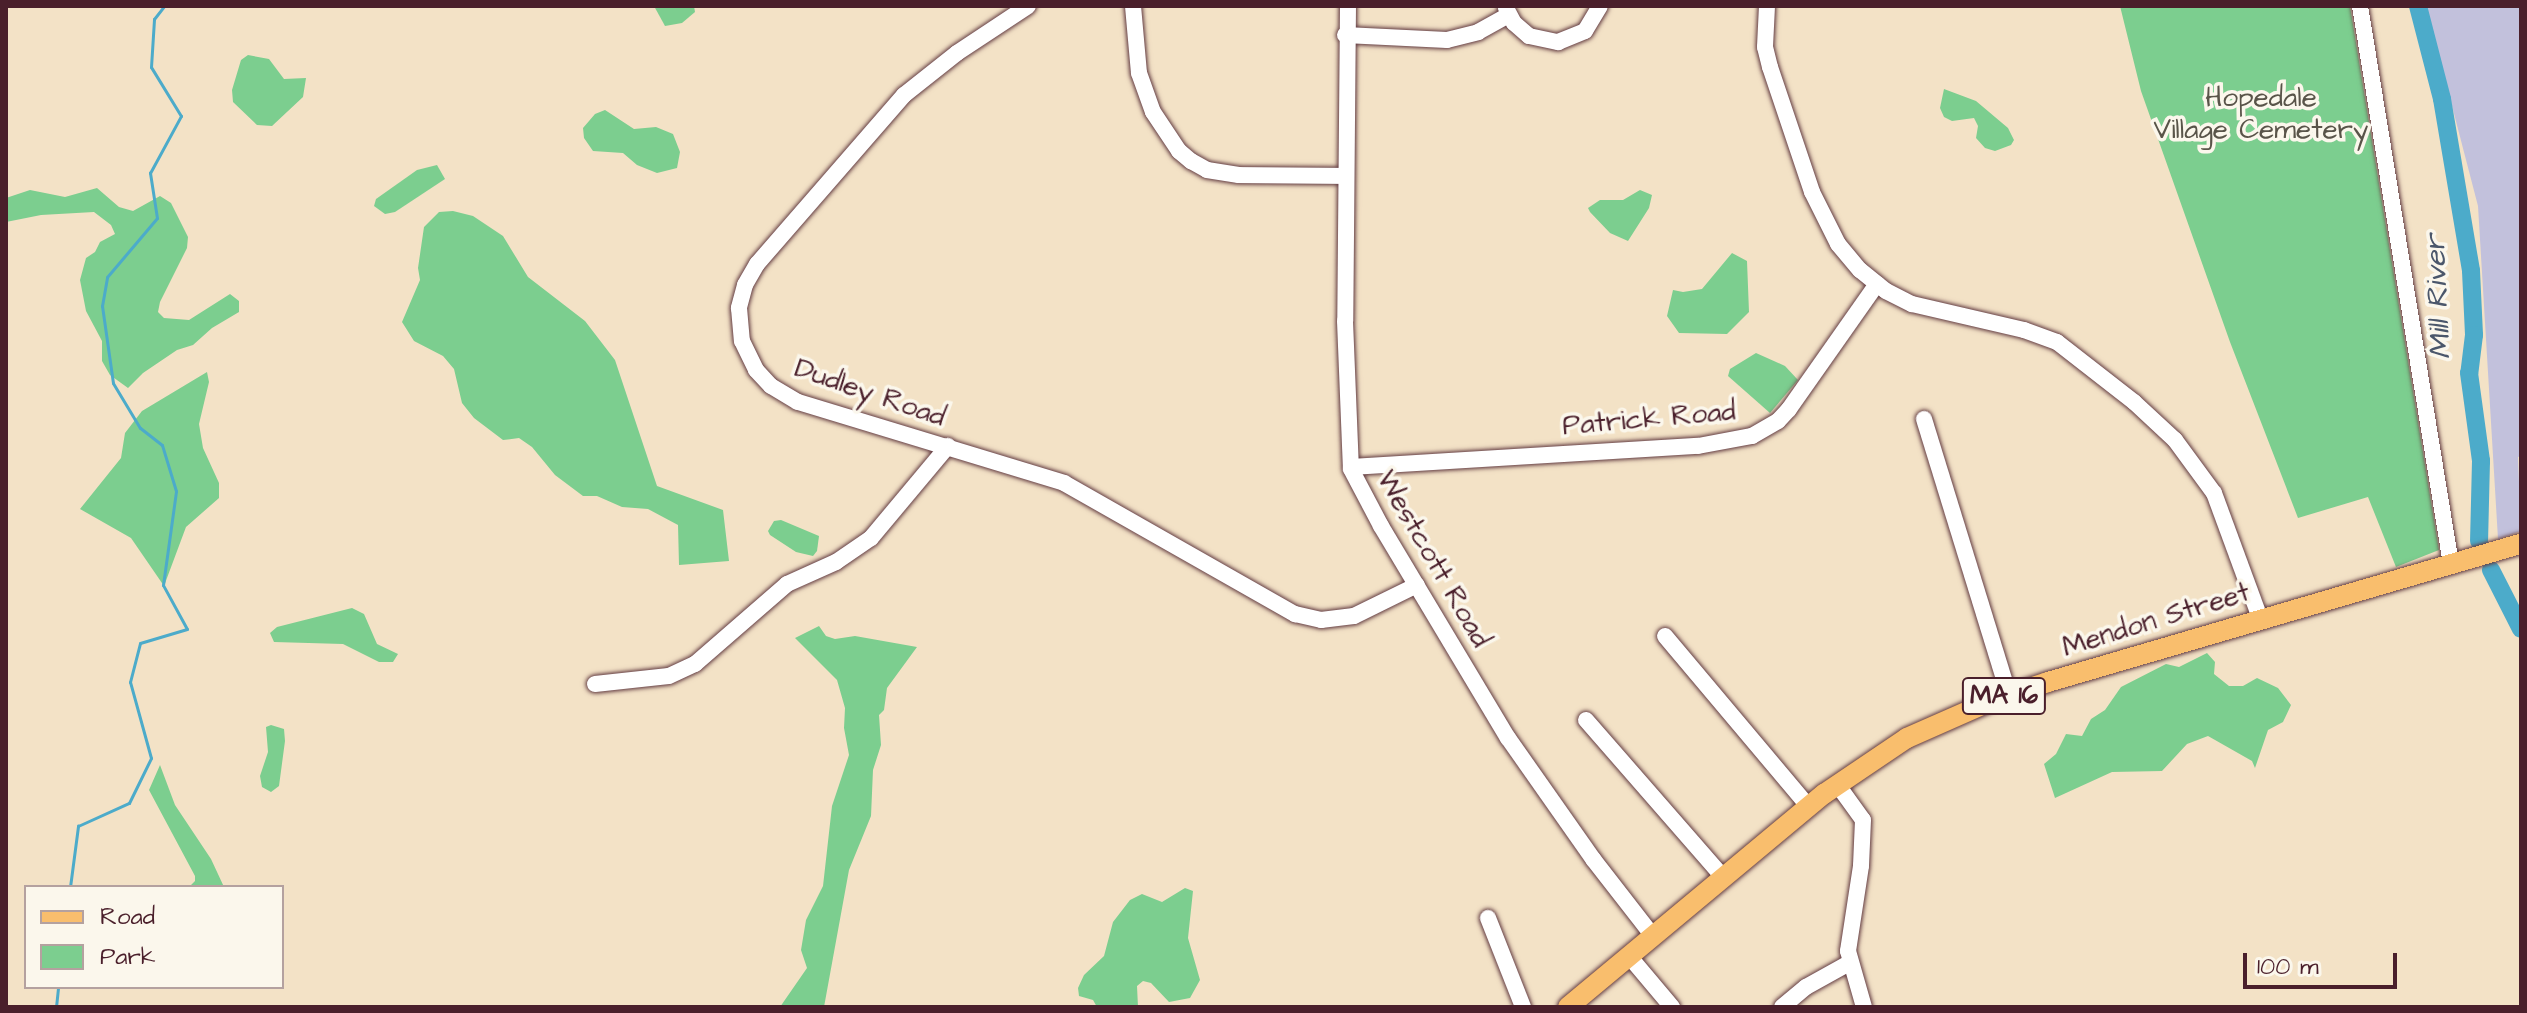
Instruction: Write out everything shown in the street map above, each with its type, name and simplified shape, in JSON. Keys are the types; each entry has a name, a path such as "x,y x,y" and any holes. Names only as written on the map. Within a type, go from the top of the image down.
{"main road":[{"name":"Mendon Street","path":"1568,1007 1808,806 1907,738 2009,695 2260,618 2521,544"}],"street":[{"name":"Dudley Road","path":"1028,6 957,53 886,113 765,255 741,296 742,341 756,370 771,386 798,402 1064,483 1295,614 1321,620 1354,616 1417,585"},
{"path":"1133,6 1139,73 1153,112 1179,151 1191,161 1207,170 1239,175 1345,176"},
{"name":"Westcott Road","path":"1348,6 1345,35 1346,409 1351,467 1360,489 1540,787 1653,936"},
{"path":"1345,35 1447,40 1469,36 1507,10 1529,36 1558,42 1585,31 1600,6"},
{"path":"1767,6 1765,47 1812,192 1838,244 1877,284 1912,304 2024,330 2057,342 2134,402 2175,440 2214,493 2260,618"},
{"path":"2360,6 2451,564"},
{"name":"Patrick Road","path":"1351,467 1698,446 1752,436 1778,421 1789,409 1877,284"},
{"path":"1924,419 2009,695"},
{"path":"595,684 669,676 695,664 787,584 836,562 871,538 948,446"},
{"path":"1665,636 1808,806"},
{"path":"1586,720 1723,877"},
{"path":"1837,784 1859,810 1864,831 1848,936 1851,962 1864,1007"},
{"path":"1488,918 1523,1007"},
{"path":"1629,956 1672,1007"},
{"path":"1782,1007 1806,987 1851,962"}],"shaded area":[{"path":"2426,6 2521,6 2521,456 2518,457 2521,531 2498,539 2478,206"}],"green space":[{"path":"654,6 694,6 695,12 682,23 665,26"},
{"name":"Hopedale Village Cemetery","path":"2120,6 2350,6 2439,550 2396,567 2368,497 2298,518 2230,342 2141,91"},
{"path":"248,55 269,59 284,79 306,78 303,97 272,126 257,125 233,102 232,90 241,60"},
{"path":"1944,89 1976,101 2008,128 2014,140 2011,145 1995,151 1985,148 1976,138 1978,126 1974,118 1952,121 1944,117 1940,108"},
{"path":"605,110 634,129 656,127 673,134 680,152 677,168 657,173 637,165 623,153 593,151 584,138 583,128 595,114"},
{"path":"437,165 445,179 395,212 385,214 374,206 376,199 417,170"},
{"path":"97,188 119,207 133,211 160,196 171,203 188,237 187,248 160,302 158,312 164,318 189,320 230,294 239,301 239,312 212,328 193,345 177,350 143,373 128,388 110,375 102,361 102,341 86,311 80,280 86,258 95,252 100,242 115,234 111,225 94,212 41,215 6,222 6,198 30,190 65,197"},
{"path":"1640,190 1652,195 1649,208 1628,241 1610,233 1588,208 1600,200 1623,200"},
{"path":"453,211 473,216 503,236 528,277 585,321 615,360 657,486 723,510 729,561 679,565 678,525 648,509 622,507 597,496 583,496 555,475 532,447 519,438 503,440 474,418 462,403 454,369 443,356 414,341 402,322 420,280 418,268 424,227 439,212"},
{"path":"1732,253 1747,261 1749,312 1727,334 1679,333 1667,316 1673,290 1702,289"},
{"path":"1756,353 1785,366 1798,380 1770,413 1728,376 1730,369"},
{"path":"207,372 209,382 199,424 203,448 219,483 219,498 186,527 164,586 131,538 80,509 121,458 125,433 142,411"},
{"path":"781,520 819,536 813,556 796,552 770,535 768,531 774,521"},
{"path":"352,608 364,614 377,644 398,654 393,662 379,662 343,644 274,642 270,633 277,627"},
{"path":"819,626 826,636 835,639 855,636 917,647 887,688 884,710 879,715 881,745 873,770 871,816 849,870 824,1007 780,1007 807,968 801,950 806,920 823,886 832,806 849,755 844,728 845,708 837,680 795,638"},
{"path":"2207,653 2215,662 2214,674 2229,686 2243,686 2257,678 2278,688 2291,705 2283,722 2268,730 2255,768 2252,761 2208,736 2187,744 2162,771 2112,772 2055,798 2044,764 2056,754 2066,734 2082,736 2091,719 2105,710 2121,687 2166,664 2179,667"},
{"path":"271,725 284,729 285,741 279,786 271,792 262,787 260,776 268,752 266,727"},
{"path":"160,765 175,805 211,859 223,885 191,885 195,876 149,790"},
{"path":"1185,888 1193,891 1188,938 1200,980 1190,998 1169,1002 1151,983 1143,981 1137,986 1138,1007 1097,1007 1093,1000 1079,996 1078,988 1084,975 1104,956 1113,922 1130,900 1142,894 1162,902"}],"waterway":[{"path":"70,885 78,826 129,803 151,758 130,682 140,643 187,629 163,585 176,491 162,445 140,428 113,383 102,306 107,277 157,218 150,173 181,116 151,67 154,19 164,6"},
{"name":"Mill River","path":"2418,6 2442,99 2471,271 2474,335 2469,373 2481,461 2479,541"},
{"name":"Mill River","path":"2491,570 2521,629"},
{"path":"56,1007 58,989"}]}
